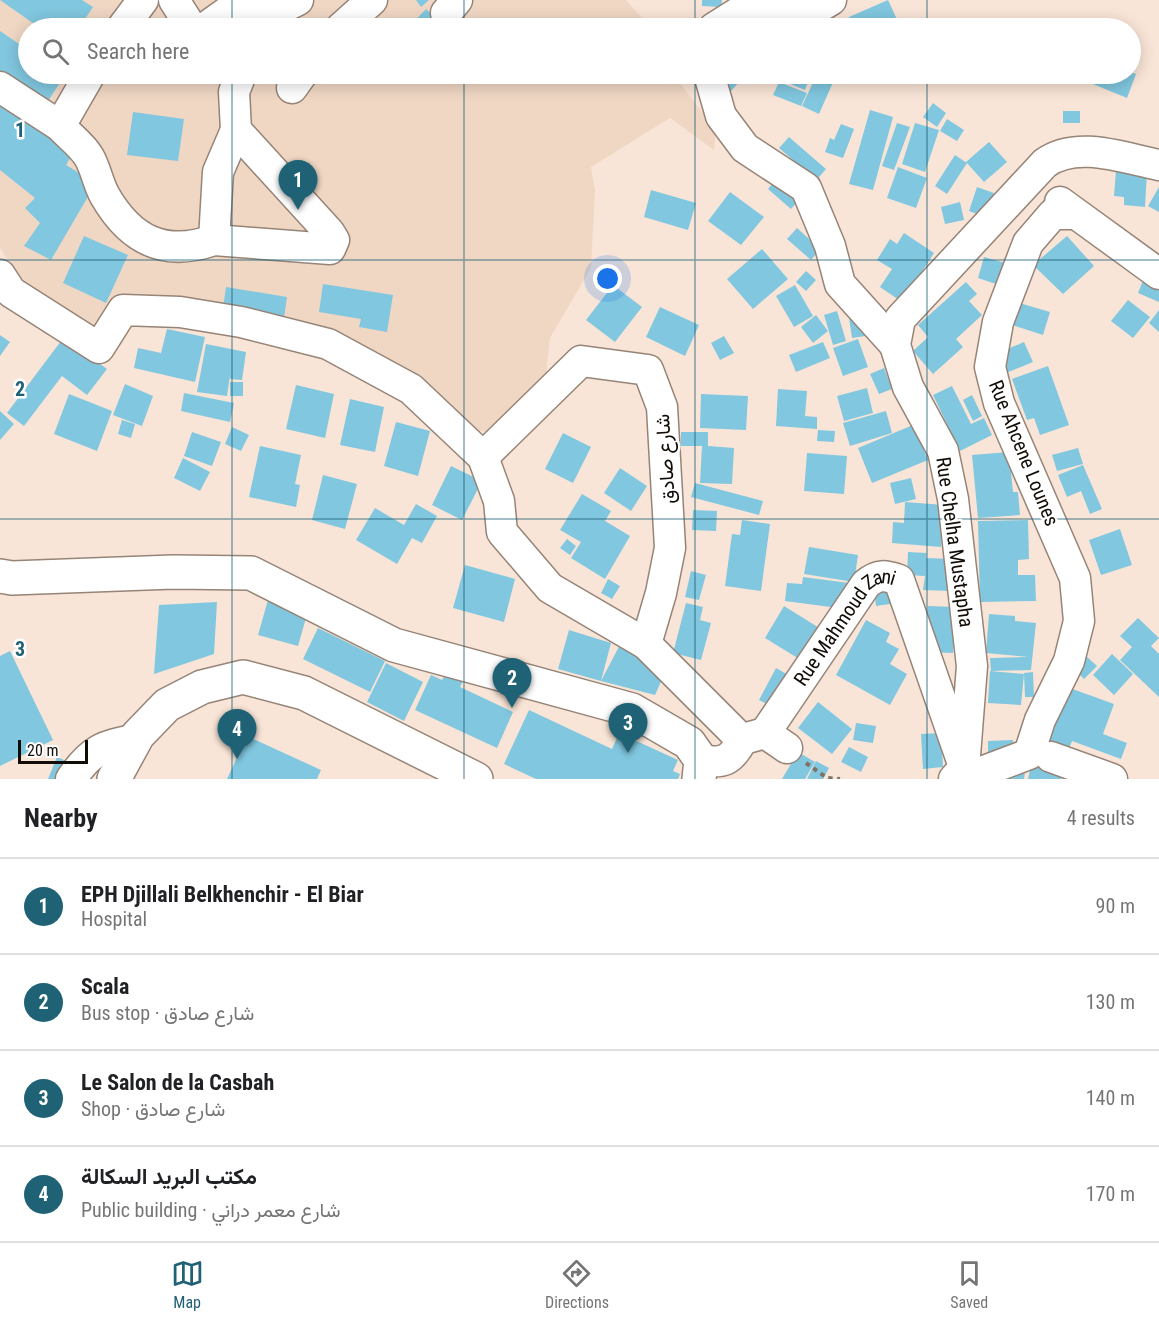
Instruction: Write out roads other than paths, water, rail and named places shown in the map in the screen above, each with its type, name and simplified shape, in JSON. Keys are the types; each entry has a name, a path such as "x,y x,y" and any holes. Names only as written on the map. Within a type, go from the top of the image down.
{"main road":[{"path":"0,576 12,578 173,572 251,573 394,645 632,710 689,743 700,770"},
{"path":"121,777 136,739 167,705 202,687 243,677 304,693 476,779"}],"street":[{"path":"130,18 143,0"},
{"path":"174,0 185,18"},
{"path":"270,18 298,0"},
{"path":"352,18 372,0"},
{"path":"730,18 744,9 816,9 831,0"},
{"path":"219,18 230,10 245,6 257,18"},
{"path":"60,126 84,84"},
{"path":"214,240 218,172 236,130 234,92 237,84"},
{"path":"712,84 721,116 745,148 806,188 830,246 840,284 894,345"},
{"path":"0,87 60,126 89,157 106,198 134,231 160,247 196,246 214,240 330,249 334,240 236,130"},
{"path":"894,345 900,319 1045,163 1057,154 1077,150 1159,165"},
{"path":"954,262 989,249 1036,203 1057,199 1159,274"},
{"name":"Rue Ahcene Lounes","path":"961,775 1029,754 1040,720 1069,661 1079,621 1076,578 999,403 990,367 998,322 1028,243 1053,214 1074,213"},
{"path":"0,275 11,291 99,348 123,310 190,314 241,322 328,344 411,389 483,457 499,501 502,532 550,588 646,644 765,740"},
{"name":"Rue Chelha Mustapha","path":"894,345 908,387 943,451 953,500 972,666 961,775"},
{"name":"شارع صادق","path":"483,457 581,362 648,370 662,407 670,548 661,593 646,644"},
{"name":"Rue Mahmoud Zani","path":"700,770 733,757 765,740 866,584 875,576 886,575 899,580 961,775"},
{"path":"71,779 86,757 107,745 136,739"},
{"path":"1051,757 1112,779"}],"place":[{"name":"EPH Djillali Belkhenchir - El Biar","path":"298,210"},
{"name":"Scala","path":"512,708"},
{"name":"Le Salon de la Casbah","path":"628,753"},
{"name":"مكتب البريد السكالة","path":"237,759"}]}
